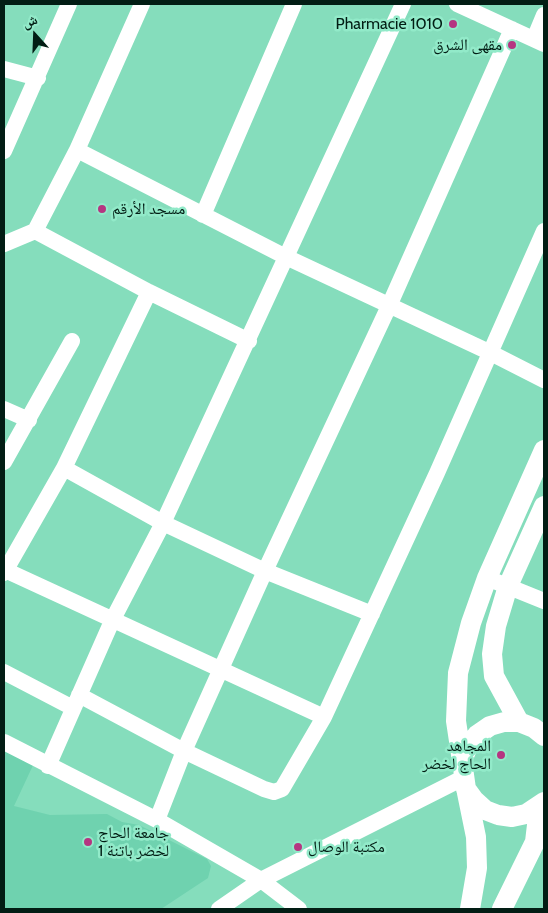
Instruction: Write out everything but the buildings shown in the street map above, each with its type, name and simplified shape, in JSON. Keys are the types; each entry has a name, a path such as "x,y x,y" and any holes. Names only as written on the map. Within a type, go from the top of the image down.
{"main road":[{"path":"470,909 477,868 476,837 456,721 458,673 471,623 487,578 544,450"},
{"path":"535,727 494,676 492,654 496,626 508,586 544,506"},
{"path":"535,727 504,722 484,730 468,746 464,776 474,800 484,810 512,817 526,814 541,805"},
{"path":"502,909 535,842 541,805"}],"street":[{"path":"4,151 38,78 69,4"},
{"path":"4,244 35,231 77,150 142,4"},
{"path":"203,215 294,4"},
{"path":"48,766 112,621 163,523 249,341 403,4"},
{"path":"457,4 539,42 544,15"},
{"path":"157,820 184,751 265,570 389,306 512,29"},
{"path":"4,69 38,78"},
{"path":"77,150 286,257 489,352 544,380"},
{"path":"35,231 149,292 249,341"},
{"path":"4,672 184,751 264,790 274,792 282,789 324,717 544,231"},
{"path":"149,292 64,468 5,572 324,717"},
{"path":"4,462 72,341"},
{"path":"4,409 29,420"},
{"path":"64,468 163,523 265,570 372,614"},
{"path":"487,578 544,601"},
{"path":"4,742 157,820 261,880 299,909"},
{"path":"219,909 261,880 464,776"}],"shaded area":[{"name":"جامعة الحاج لخضر باتنة 1","path":"4,744 35,761 14,806 50,815 107,814 122,822 139,825 207,859 211,866 208,878 161,909 4,909"}],"place":[{"name":"Pharmacie 1010","path":"453,24"},
{"name":"مقهى الشرق","path":"512,45"},
{"name":"مسجد الأرقم","path":"102,209"},
{"name":"المجاهد الحاج لخضر","path":"501,755"},
{"name":"جامعة الحاج لخضر باتنة 1","path":"88,842"},
{"name":"مكتبة الوصال","path":"298,847"}]}
